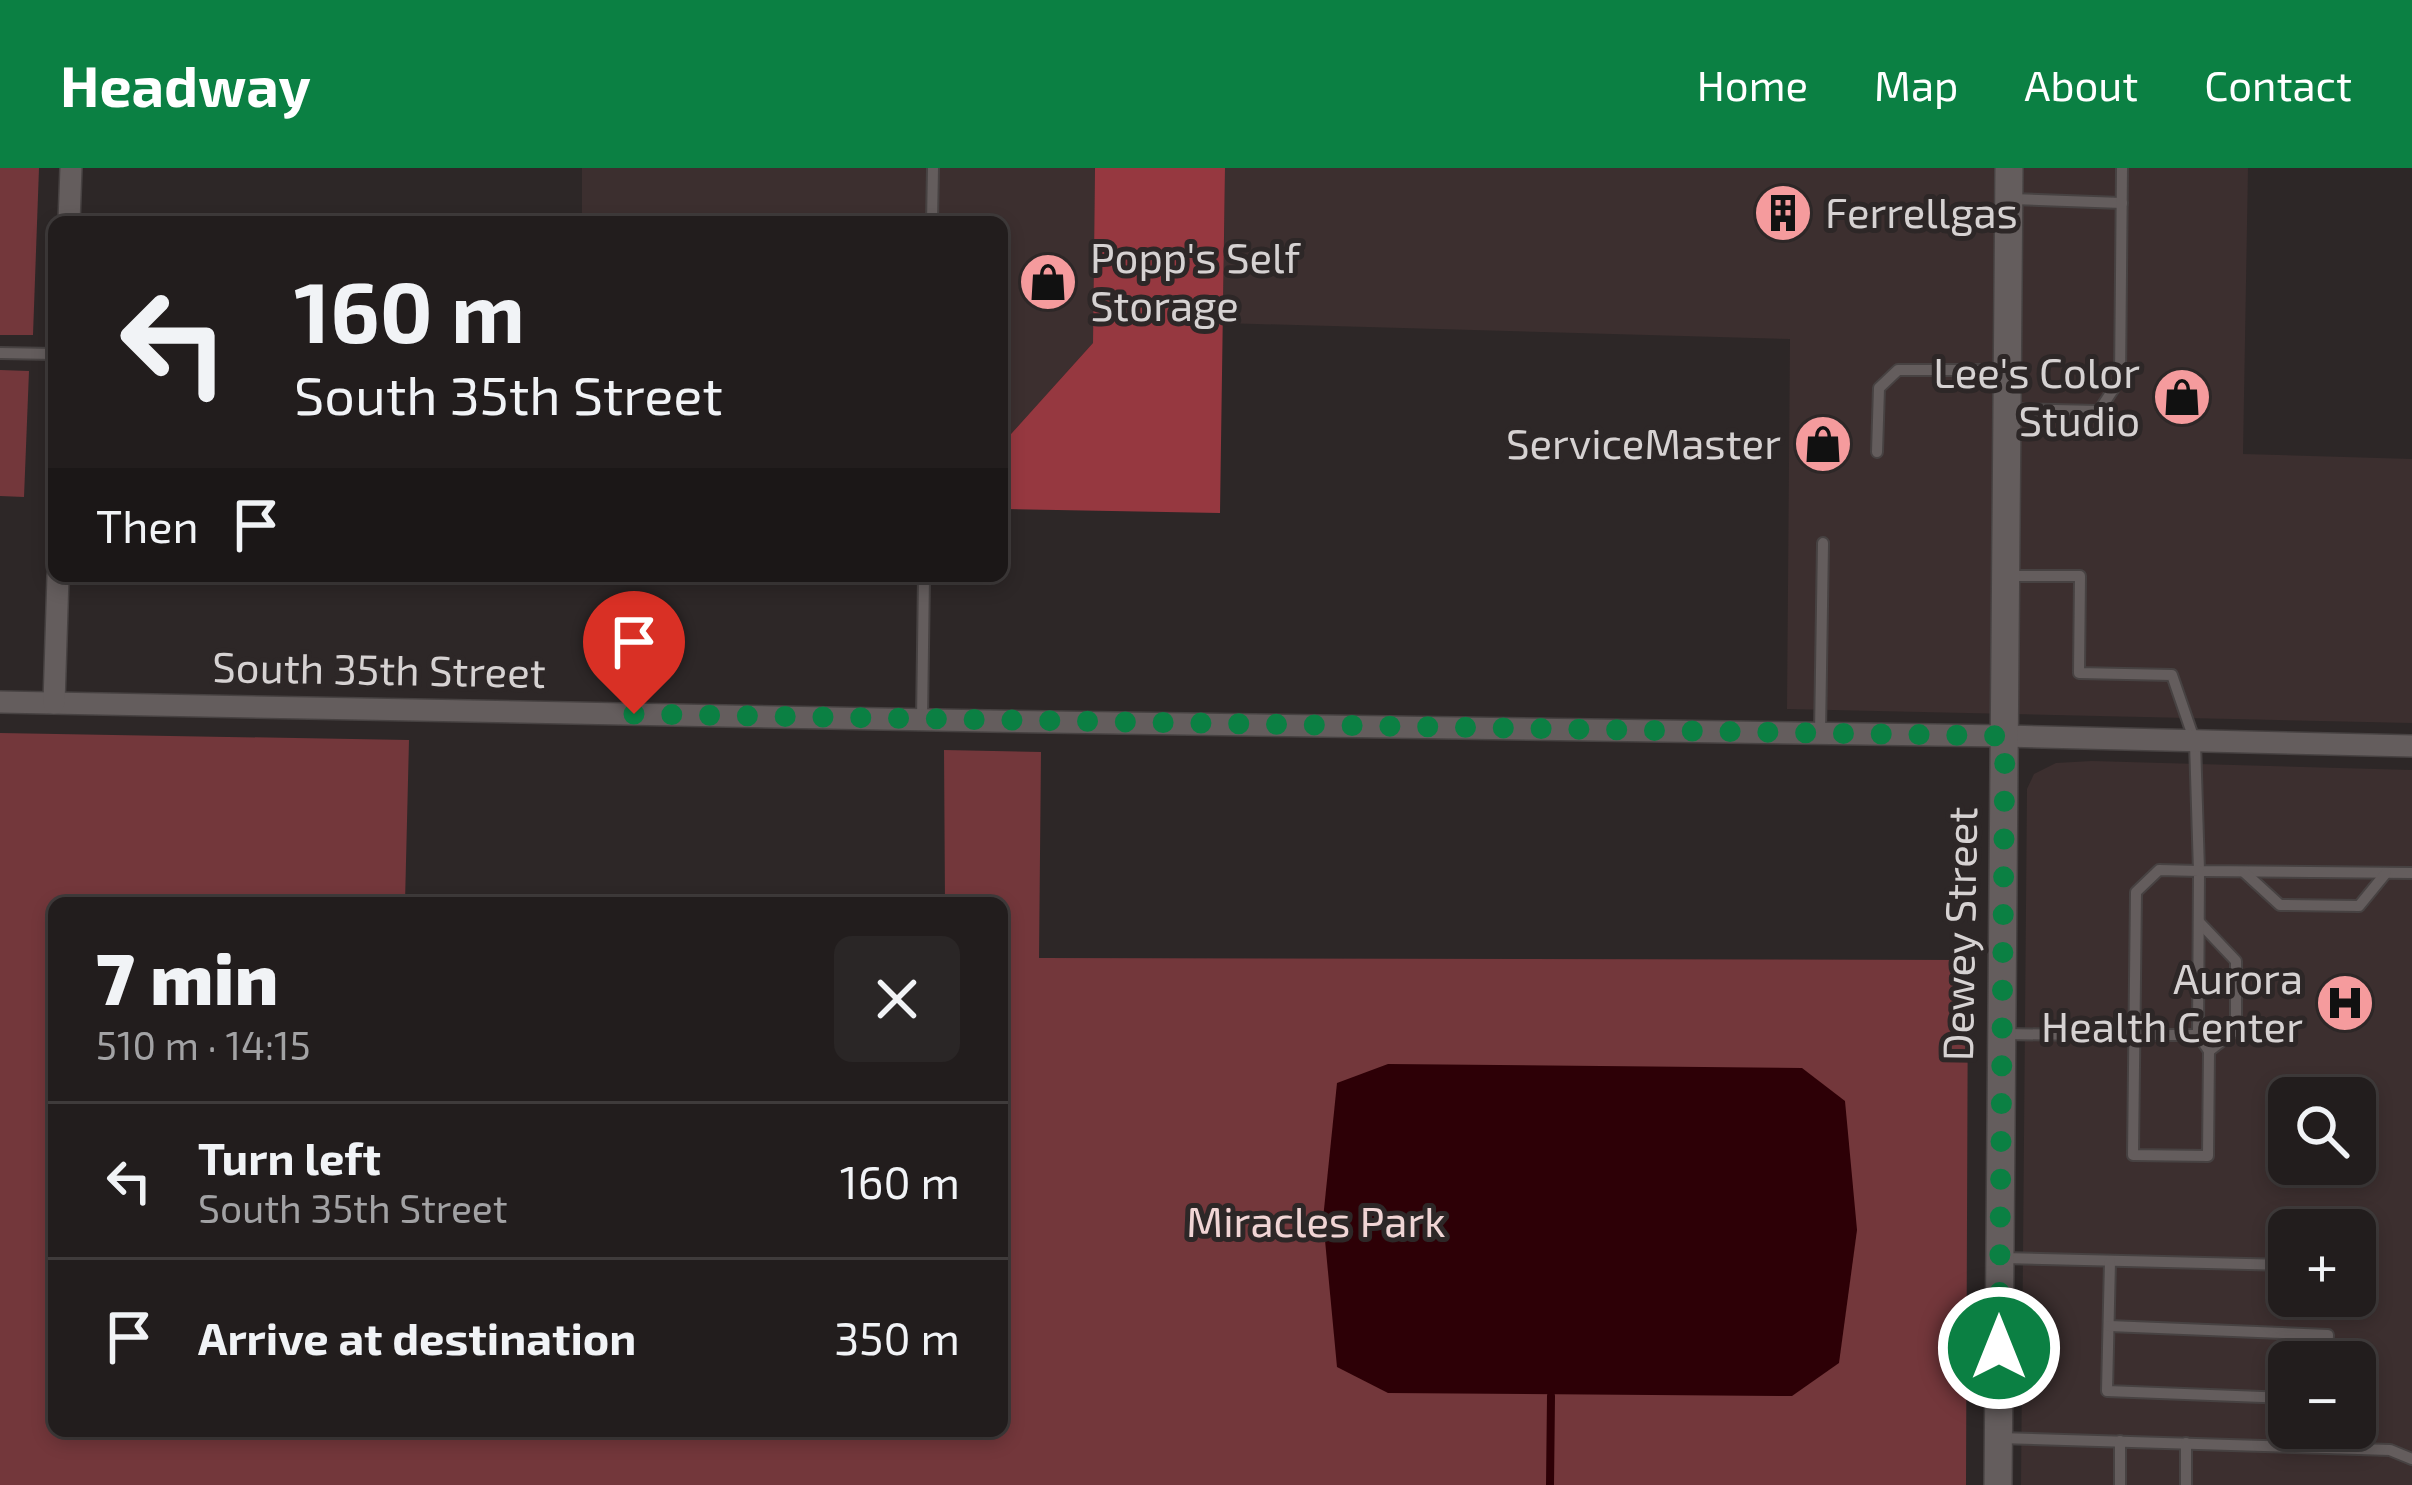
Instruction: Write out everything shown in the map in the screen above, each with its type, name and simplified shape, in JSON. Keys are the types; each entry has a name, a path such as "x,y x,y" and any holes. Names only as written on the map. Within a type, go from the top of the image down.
{"street":[{"path":"69,216 71,168"},
{"name":"Dewey Street","path":"1998,1485 2009,168"},
{"path":"54,703 58,582"},
{"name":"South 35th Street","path":"0,702 2412,746"}],"lane":[{"path":"932,216 933,168"},
{"path":"2007,409 2099,411 2120,379 2122,168"},
{"path":"2009,199 2122,203"},
{"path":"0,353 48,355"},
{"path":"1877,452 1879,388 1898,370 2008,370"},
{"path":"1820,733 1823,543"},
{"path":"2006,576 2080,576 2079,673 2172,675 2195,742 2199,871 2198,1035 2209,1051 2208,1156 2134,1155 2136,892 2158,870 2199,871 2386,872 2412,873"},
{"path":"922,720 924,582"},
{"path":"2243,871 2280,905 2340,906 2360,906 2386,872"},
{"path":"2199,922 2236,961 2236,1030 2209,1051"},
{"path":"2000,1034 2198,1035"},
{"path":"2000,1258 2268,1265"},
{"path":"2110,1261 2108,1391 2268,1397"},
{"path":"2109,1326 2328,1335 2328,1341"},
{"path":"1999,1438 2390,1450 2412,1460"},
{"path":"2120,1442 2120,1485"},
{"path":"2186,1443 2186,1485"}],"shaded area":[{"name":"Popp's Self Storage","path":"582,168 1095,168 1093,343 1008,437 1008,216 582,216"},
{"path":"1095,168 1225,168 1220,513 1008,509 1008,437 1093,343"},
{"path":"1225,168 2248,168 2243,454 2412,459 2412,723 1787,709 1790,339 1223,323"},
{"path":"2092,761 2412,770 2412,1485 2021,1485 2027,789 2034,774 2056,763"},
{"path":"1388,1064 1802,1068 1845,1101 1857,1230 1839,1363 1792,1396 1388,1393 1337,1367 1323,1219 1337,1083"}],"green space":[{"path":"0,168 39,168 33,335 0,335"},
{"path":"0,370 29,371 24,497 0,496"},
{"name":"Miracles Park","path":"0,733 409,740 405,897 48,897 48,1437 1008,1437 1008,897 945,897 944,750 1041,752 1039,958 1968,960 1966,1485 0,1485"}],"waterway":[{"path":"1550,1485 1551,1396"}],"place":[{"name":"Ferrellgas","path":"1783,213"},
{"name":"Popp's Self Storage","path":"1048,282"},
{"name":"Lee's Color Studio","path":"2182,397"},
{"name":"ServiceMaster","path":"1823,444"},
{"name":"Aurora Health Center","path":"2345,1003"}],"route":[{"path":"634,714 2005,736 1999,1348"}]}
